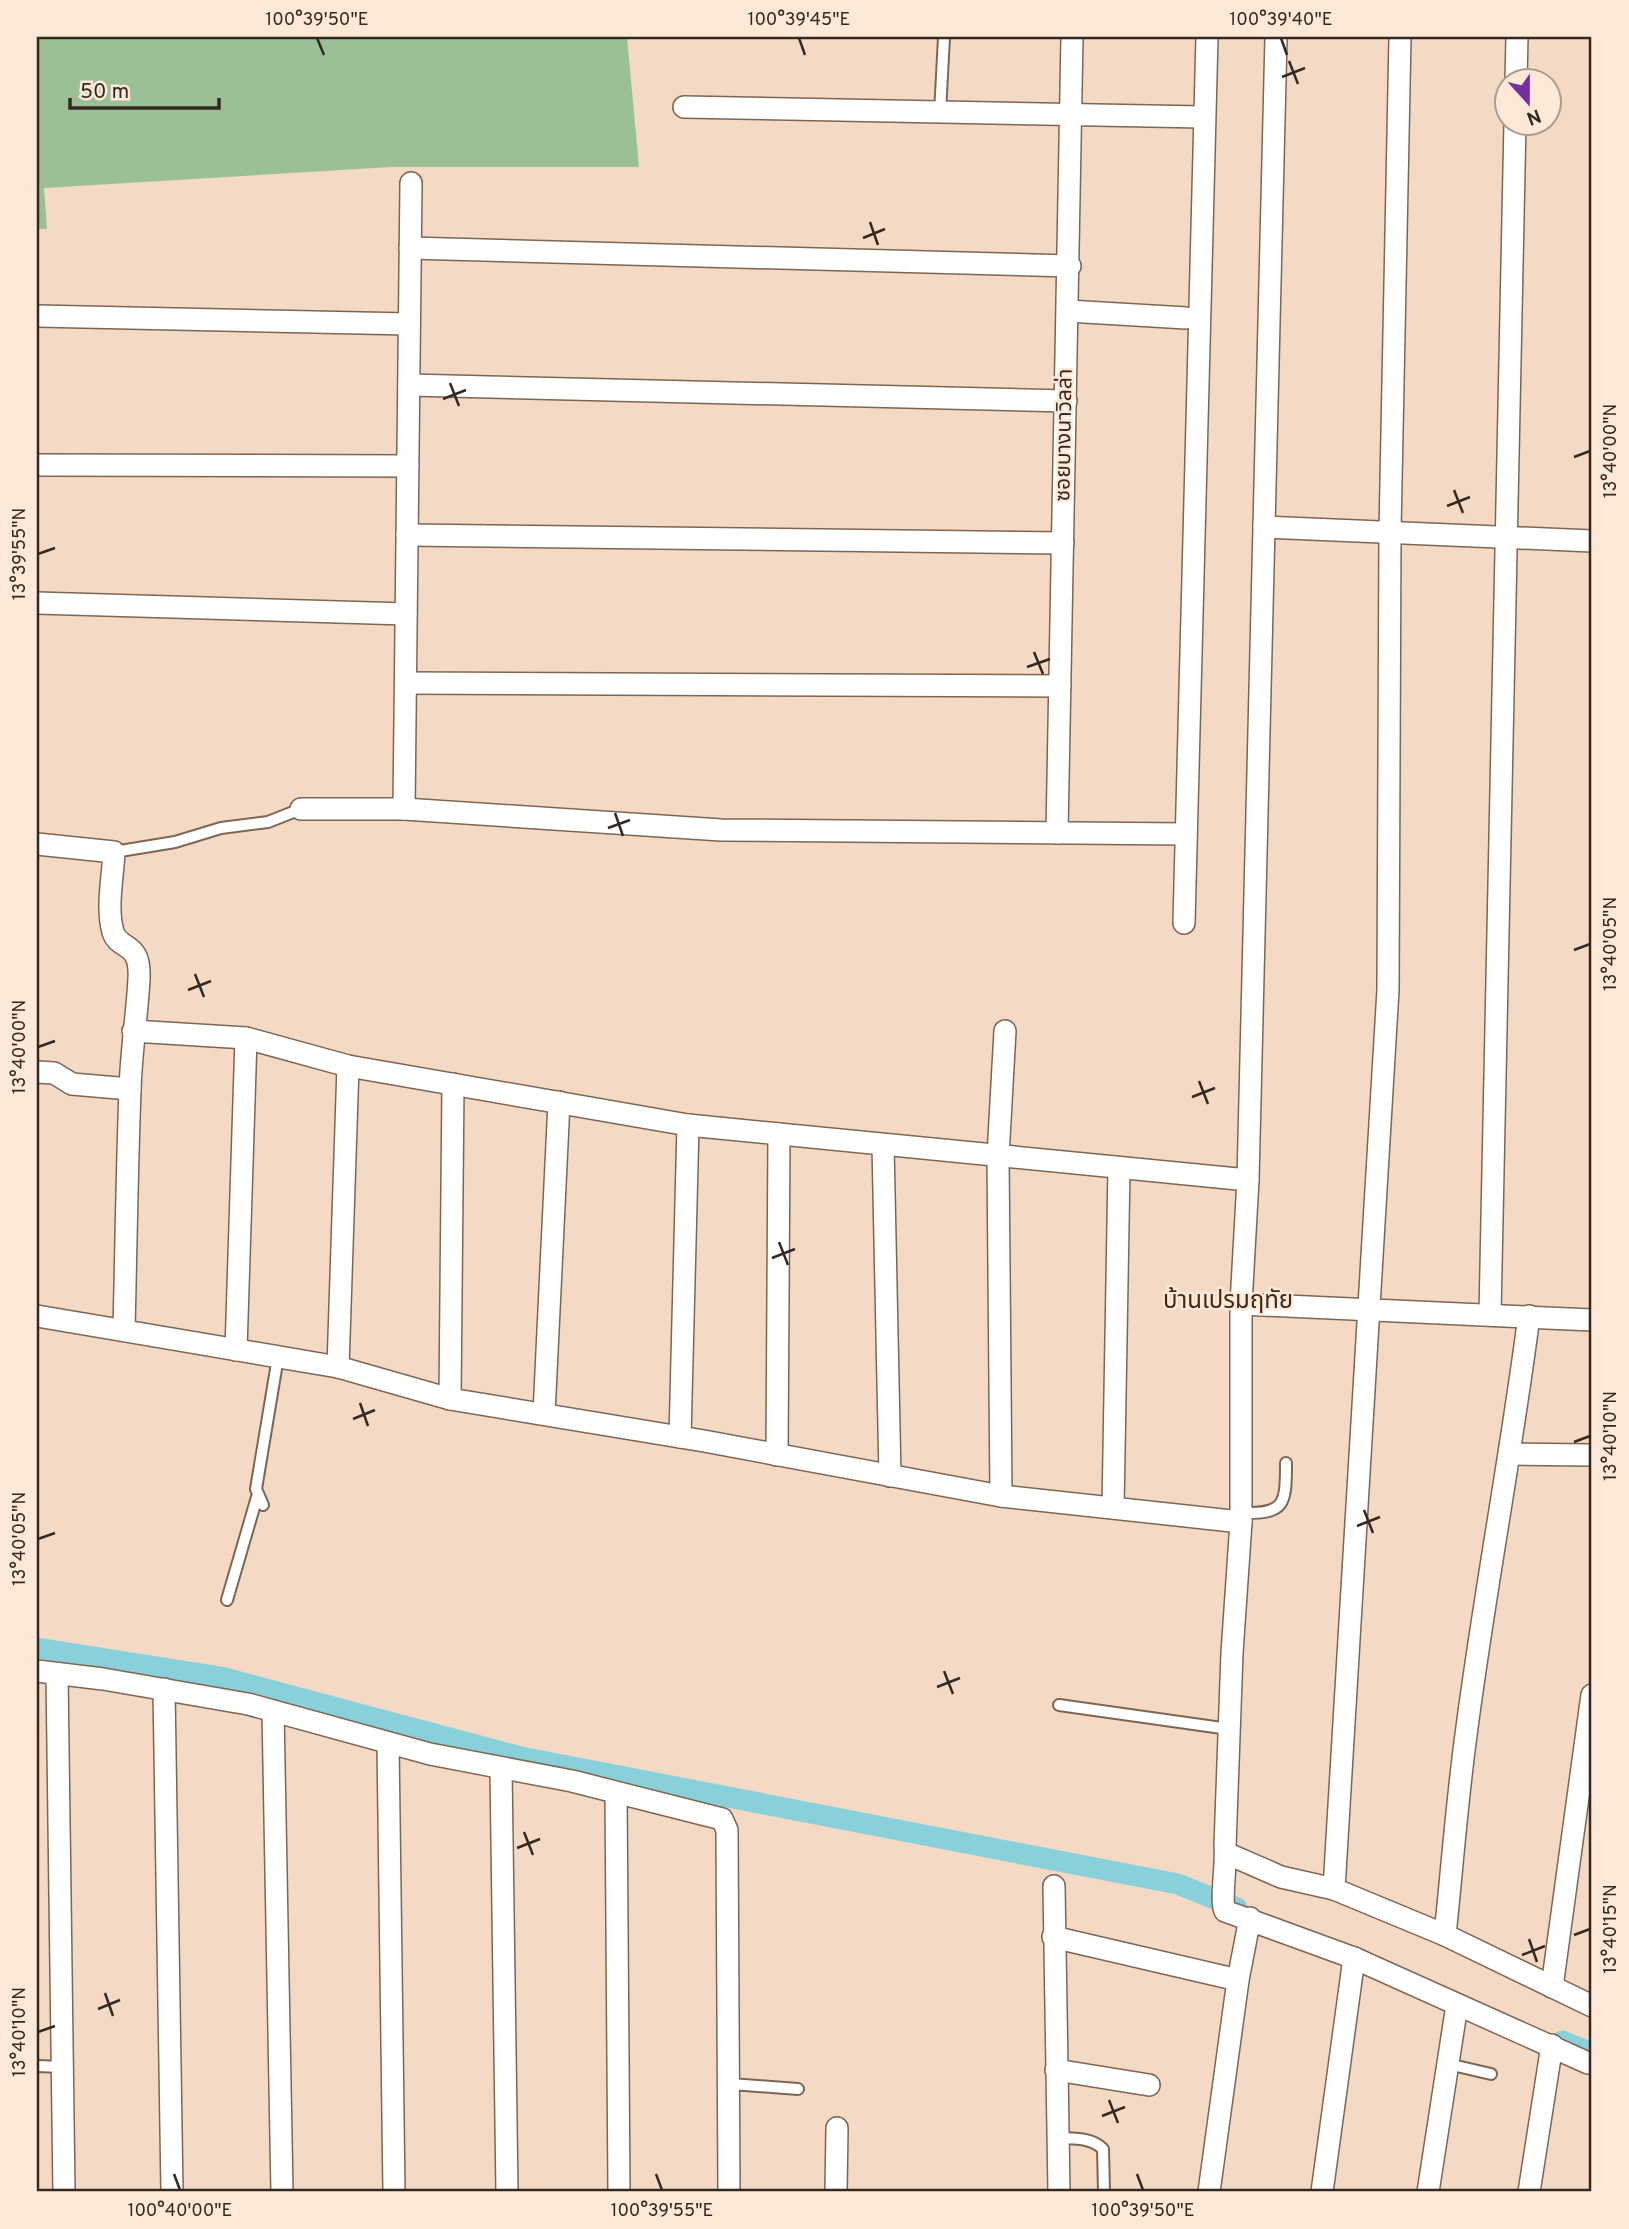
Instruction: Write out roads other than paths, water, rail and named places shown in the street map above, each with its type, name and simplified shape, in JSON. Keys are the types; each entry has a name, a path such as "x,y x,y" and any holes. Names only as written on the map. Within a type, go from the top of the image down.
{"street":[{"name":"ซอยบางนาวิลล่า","path":"1057,833 1070,267 1072,37"},
{"path":"1184,923 1207,37"},
{"path":"1276,37 1248,1180 1241,1304 1241,1517 1222,1906 1225,1911 1354,1958 1588,2063"},
{"path":"1334,1889 1371,1311 1388,990 1390,531 1400,37"},
{"path":"1516,66 1517,37"},
{"path":"684,107 1203,117"},
{"path":"1490,1314 1515,136"},
{"path":"404,809 411,183"},
{"path":"410,248 1070,267"},
{"path":"1068,311 1186,318"},
{"path":"37,316 409,324"},
{"path":"409,385 1066,401"},
{"path":"37,465 408,466"},
{"path":"1264,527 1592,541"},
{"path":"407,535 1063,543"},
{"path":"37,603 407,614"},
{"path":"406,683 1060,686"},
{"path":"301,809 404,809 721,830 1185,834"},
{"path":"37,844 114,852 111,918 114,934 119,942 132,947 137,956 139,978 130,1089 124,1329"},
{"path":"133,1031 246,1038 348,1066 688,1125 1248,1180"},
{"path":"1001,1496 998,1156 1005,1031"},
{"path":"236,1350 246,1038"},
{"path":"338,1367 348,1066"},
{"path":"37,1072 54,1073 72,1084 130,1089"},
{"path":"450,1399 453,1084"},
{"path":"544,1413 559,1102"},
{"path":"680,1437 688,1125"},
{"path":"777,1455 779,1134"},
{"path":"883,1145 890,1476"},
{"path":"1113,1508 1119,1168"},
{"path":"1241,1304 1592,1320"},
{"path":"37,1316 338,1367 450,1399 544,1413 1001,1496 1113,1508 1241,1517"},
{"path":"1445,1935 1465,1736 1494,1542 1511,1454 1529,1316"},
{"path":"1511,1454 1592,1455"},
{"path":"64,2192 47,1672 164,1689 273,1711 388,1743 501,1770 572,1782 722,1819 726,1825 731,2084 729,2192"},
{"path":"164,1689 172,2192"},
{"path":"1552,1987 1592,1695"},
{"path":"273,1711 282,2192"},
{"path":"388,1743 394,2192"},
{"path":"501,1770 508,2192"},
{"path":"616,1793 619,2192"},
{"path":"1226,1862 1334,1889 1445,1935 1592,2006"},
{"path":"1054,1886 1059,2192"},
{"path":"1209,2192 1238,1980 1250,1918"},
{"path":"1053,1937 1238,1980"},
{"path":"1322,2192 1354,1958"},
{"path":"1428,2192 1457,2005"},
{"path":"1529,2192 1552,2045"},
{"path":"1056,2070 1149,2084"},
{"path":"836,2192 837,2128"}],"lane":[{"path":"940,113 944,37"},
{"path":"114,852 175,842 221,828 268,821 301,809"},
{"path":"227,1600 260,1501 278,1357"},
{"path":"1241,1517 1279,1508 1286,1496 1286,1463"},
{"path":"1059,1705 1229,1729"},
{"path":"1448,2064 1491,2074"},
{"path":"37,2066 62,2067"},
{"path":"731,2084 798,2089"},
{"path":"1058,2138 1082,2139 1097,2143 1103,2149 1104,2192"}],"waterway":[{"path":"37,1648 221,1677 521,1757 1178,1884 1237,1908"},
{"path":"1562,2041 1592,2053"}],"district":[{"name":"บ้านเปรมฤทัย","path":"1228,1302"}]}
